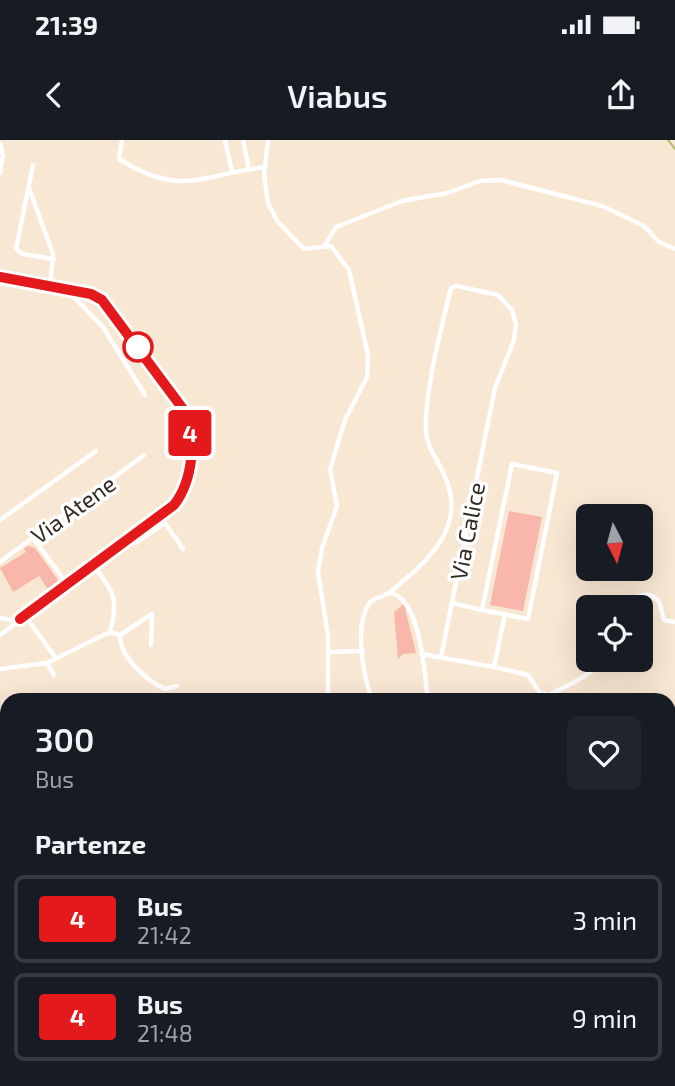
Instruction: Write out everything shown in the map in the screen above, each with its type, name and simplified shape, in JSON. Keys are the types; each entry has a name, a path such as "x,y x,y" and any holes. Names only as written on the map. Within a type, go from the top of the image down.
{"street":[{"path":"122,140 119,159 166,181 190,182 265,167"},
{"path":"225,140 232,172"},
{"path":"243,140 249,169"},
{"path":"268,140 265,167 268,203 278,222 304,249 325,245 337,250 349,270 361,314 369,368 365,383 345,420 331,462 331,475 338,499 318,572 328,653 328,693"},
{"path":"0,144 3,155 0,173"},
{"path":"33,166 16,248 22,254 54,259"},
{"path":"325,245 336,227 392,205 447,193 480,181 501,180 602,206 645,226 659,242 675,249"},
{"path":"29,187 54,259 50,287"},
{"path":"0,277 91,294 108,305 189,422 190,457 183,491 164,515 2,632"},
{"name":"Via Calice","path":"389,593 437,550 450,518 452,505 447,479 425,433 427,406 450,294 454,286 498,295 515,316 514,340 498,377 441,657"},
{"path":"66,289 80,300 103,327 145,395"},
{"name":"Via Atene","path":"0,520 96,451"},
{"name":"Via Atene","path":"0,562 145,455"},
{"path":"452,603 482,610 528,619 557,473 512,464 482,610"},
{"path":"133,539 136,543 165,523 183,549"},
{"path":"33,538 68,585"},
{"path":"94,566 114,594 115,613 110,632"},
{"path":"371,693 363,650 363,621 366,607 374,597 389,593 400,595 410,606 427,693"},
{"path":"653,597 659,601 664,620 675,622"},
{"path":"0,669 47,663 110,632 120,635 152,614 151,645"},
{"path":"494,667 505,614"},
{"path":"0,620 23,617"},
{"path":"23,617 57,658"},
{"path":"120,635 120,643 139,670 165,689 177,686"},
{"path":"328,653 363,650"},
{"path":"421,654 527,675 540,693"},
{"path":"47,663 54,675"},
{"path":"553,693 590,672"}],"shaded area":[{"path":"509,511 542,517 523,611 490,605"},
{"path":"28,546 35,548 58,580 56,588 50,592 39,576 13,592 0,568 26,552 24,549"},
{"path":"404,604 416,653 403,654 398,659 394,612"}],"waterway":[{"path":"668,140 675,149"}],"bus line":[{"name":"4","path":"0,277 91,294 108,305 183,409 190,427 191,443 189,473 183,491 174,505 149,527 20,619"}]}
